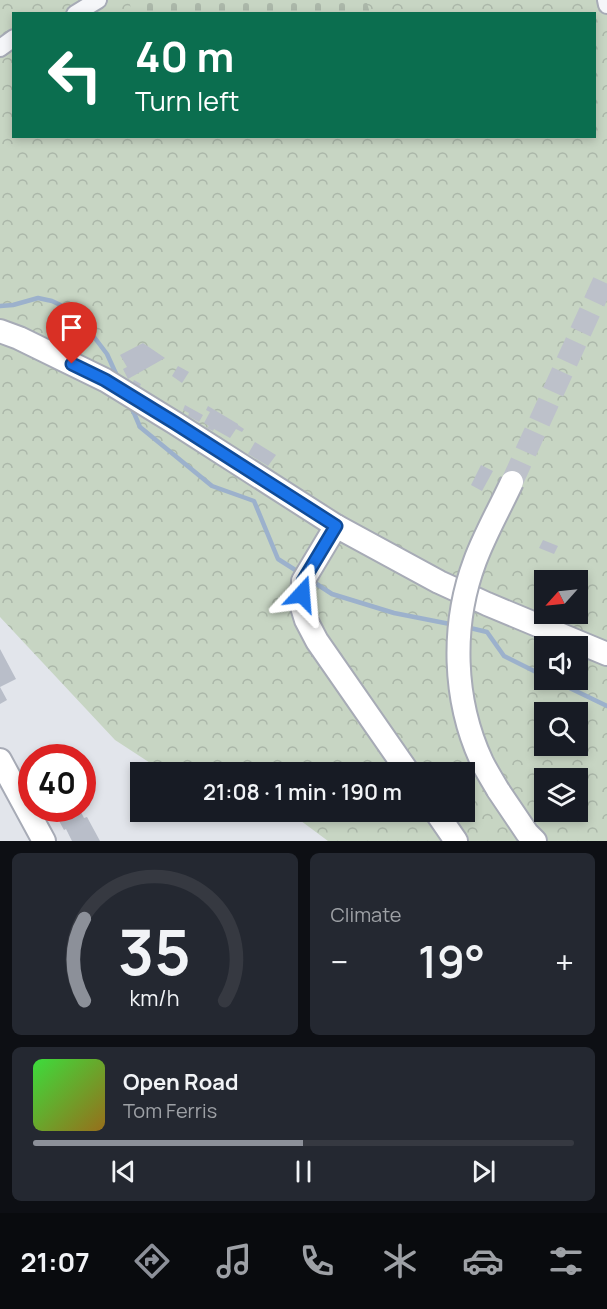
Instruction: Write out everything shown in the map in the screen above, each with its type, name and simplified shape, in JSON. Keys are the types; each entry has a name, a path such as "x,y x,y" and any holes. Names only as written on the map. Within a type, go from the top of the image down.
{"street":[{"path":"78,12 98,0"},
{"path":"606,0 607,5"},
{"path":"0,331 105,380 336,526 439,582 607,654"},
{"path":"512,483 475,561 459,621 458,648 459,680 473,738 482,763 523,839"},
{"path":"336,526 303,581 302,607 317,641 401,762"},
{"path":"0,760 44,841"},
{"path":"443,822 456,841"}],"green space":[{"path":"0,0 607,0 607,841 328,841 302,822 475,822 475,762 149,762 115,740 0,617"},
{"path":"129,0 366,0 370,12 132,12"}],"building":[{"path":"143,343 165,358 128,379 123,369 127,367 120,355"},
{"path":"178,366 189,372 182,383 172,376"},
{"path":"134,380 141,384 139,388 132,384"},
{"path":"185,405 203,415 199,422 183,410"},
{"path":"208,406 238,424 244,429 242,432 236,429 230,438 214,429 213,431 207,428 209,426 204,423 210,412 206,410"},
{"path":"255,442 276,455 268,466 248,454"},
{"path":"481,465 493,471 482,491 471,485"},
{"path":"543,540 558,546 554,554 539,548"},
{"path":"0,649 16,679 0,687"},
{"path":"0,687 7,700 0,704"},
{"path":"60,822 90,822 100,841 72,841 66,829 64,830"}],"waterway":[{"path":"0,306 38,298 52,301 75,312 107,354 117,376"},
{"path":"131,406 140,427 212,486 254,501 278,559 300,573"},
{"path":"312,581 332,594 394,613 455,625"},
{"path":"466,627 487,632 504,656 534,671"},
{"path":"574,690 607,706"}],"tunnel":[{"path":"512,482 607,274"}],"route":[{"path":"72,364 105,380 336,526 303,581 302,594"}]}
